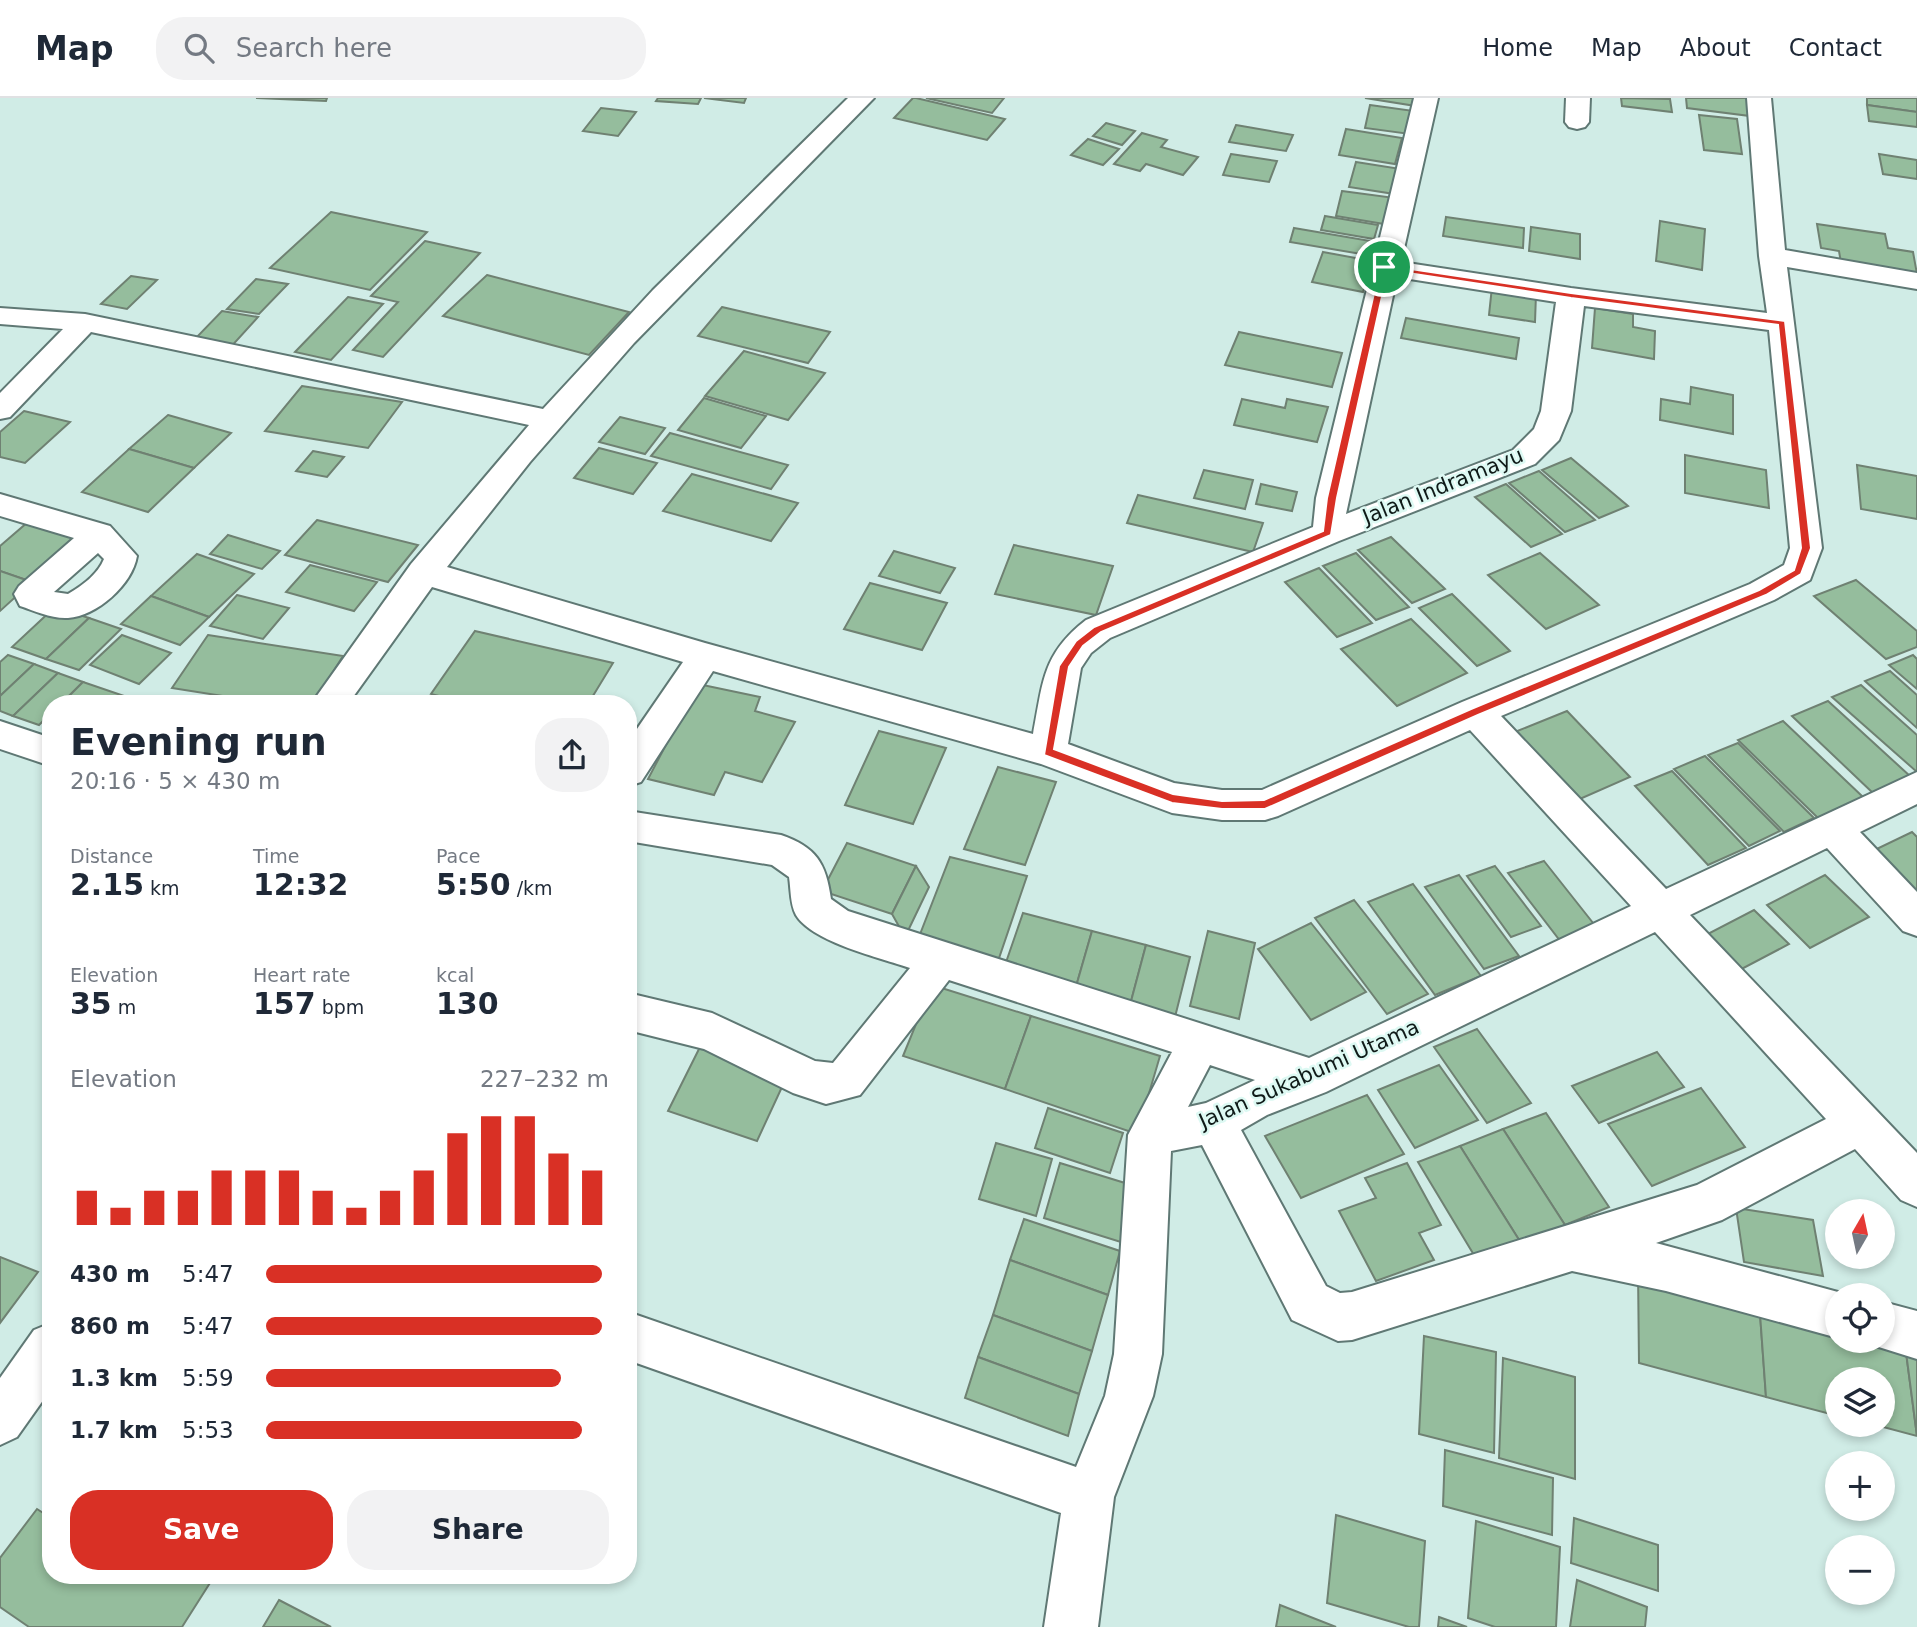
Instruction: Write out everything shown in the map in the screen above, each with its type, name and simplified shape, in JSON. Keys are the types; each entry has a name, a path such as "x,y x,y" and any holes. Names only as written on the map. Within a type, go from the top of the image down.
{"street":[{"path":"334,695 423,572 550,420 726,231 862,98"},
{"path":"1328,533 1332,498 1384,267 1426,98"},
{"path":"1577,122 1578,98"},
{"path":"423,572 705,656 1048,752 1172,798 1222,805 1265,805 1475,712 1762,592 1798,572 1806,548 1782,323 1772,256 1759,98"},
{"path":"1772,256 1917,281"},
{"path":"1384,267 1571,296 1782,323"},
{"name":"Jalan Indramayu","path":"1048,752 1064,666 1079,644 1098,629 1328,533 1524,457 1548,433 1556,411 1571,296"},
{"path":"0,316 85,322 550,420"},
{"path":"0,410 85,322"},
{"path":"0,505 99,534"},
{"path":"637,758 705,656"},
{"path":"1475,712 1917,1185"},
{"path":"0,735 42,749"},
{"name":"Jalan Sukabumi Utama","path":"1150,1135 1213,1122 1252,1101 1311,1078 1917,787"},
{"path":"637,827 781,851 805,868 810,880 812,907 822,916 853,931 1311,1078"},
{"path":"1832,827 1917,919"},
{"path":"637,1013 712,1032 808,1079 826,1084 836,1083 845,1081 940,961"},
{"path":"1071,1627 1089,1497 1129,1396 1138,1354 1150,1135 1199,1043"},
{"path":"1213,1122 1309,1303 1338,1317 1352,1316 1706,1204 1860,1125"},
{"path":"1572,1248 1666,1268 1825,1311"},
{"path":"1895,1329 1917,1335"},
{"path":"637,1339 1089,1497"},
{"path":"0,1420 42,1360"}],"building":[{"path":"256,98 327,98 326,101"},
{"path":"658,98 701,98 698,104 656,101"},
{"path":"704,98 746,98 744,103"},
{"path":"913,98 1005,119 987,140 894,118"},
{"path":"926,98 1004,98 992,113"},
{"path":"1365,98 1418,98 1416,106"},
{"path":"1621,98 1670,99 1672,112 1622,106"},
{"path":"1686,98 1747,98 1750,116 1687,108"},
{"path":"1867,98 1917,98 1917,112 1867,105"},
{"path":"1370,105 1421,112 1417,135 1365,128"},
{"path":"1867,105 1917,112 1917,127 1869,121"},
{"path":"601,108 636,112 618,136 583,131"},
{"path":"1699,115 1737,119 1742,154 1704,150"},
{"path":"1106,123 1135,131 1122,145 1093,136"},
{"path":"1236,125 1293,135 1286,151 1229,142"},
{"path":"1346,129 1402,138 1395,164 1339,155"},
{"path":"1142,133 1167,140 1161,147 1198,157 1183,175 1146,164 1140,171 1114,164"},
{"path":"1088,139 1119,149 1103,165 1071,155"},
{"path":"1231,154 1277,161 1269,182 1223,175"},
{"path":"1879,154 1917,160 1917,179 1883,174"},
{"path":"1356,162 1407,170 1401,195 1349,187"},
{"path":"1342,191 1395,198 1390,225 1336,216"},
{"path":"331,212 427,232 370,290 270,268"},
{"path":"1325,216 1378,225 1374,239 1321,230"},
{"path":"1446,217 1524,228 1523,248 1443,236"},
{"path":"1660,221 1705,229 1702,270 1656,261"},
{"path":"1817,224 1885,234 1888,248 1913,252 1917,274 1841,263 1839,251 1821,248"},
{"path":"1531,227 1580,234 1580,259 1529,251"},
{"path":"1294,228 1382,243 1379,257 1290,242"},
{"path":"425,241 480,253 383,357 353,350 398,302 371,296"},
{"path":"1323,252 1372,261 1363,292 1312,282"},
{"path":"487,275 629,312 589,355 443,316"},
{"path":"131,276 157,280 127,309 101,304"},
{"path":"256,279 288,284 259,314 227,309"},
{"path":"1492,287 1536,294 1535,322 1489,315"},
{"path":"348,297 383,304 331,360 295,352"},
{"path":"722,307 830,332 808,363 698,336"},
{"path":"1595,308 1633,314 1633,327 1655,331 1654,359 1592,348"},
{"path":"222,311 258,317 229,349 192,342"},
{"path":"1406,318 1519,338 1516,359 1401,338"},
{"path":"1239,332 1342,353 1332,387 1225,365"},
{"path":"744,351 825,373 788,420 705,396"},
{"path":"302,386 402,402 368,448 265,431"},
{"path":"1691,387 1733,395 1733,434 1660,420 1661,399 1690,404"},
{"path":"704,398 766,416 741,448 678,430"},
{"path":"1242,399 1285,408 1287,399 1328,407 1317,442 1234,425"},
{"path":"24,411 70,422 25,463 0,457 0,432"},
{"path":"168,415 231,433 194,468 129,449"},
{"path":"620,417 665,428 645,454 599,442"},
{"path":"670,433 788,465 771,489 651,456"},
{"path":"599,448 657,463 633,494 574,478"},
{"path":"129,449 194,468 148,512 82,492"},
{"path":"313,451 344,457 327,477 296,471"},
{"path":"1685,455 1766,470 1769,508 1685,493"},
{"path":"1571,458 1628,506 1599,518 1542,470"},
{"path":"1857,465 1917,476 1917,519 1861,509"},
{"path":"1204,470 1253,480 1245,509 1194,498"},
{"path":"1539,471 1595,520 1565,532 1509,483"},
{"path":"692,474 798,503 771,541 663,511"},
{"path":"1261,484 1297,492 1292,511 1256,504"},
{"path":"1506,484 1562,534 1531,547 1475,497"},
{"path":"1138,495 1263,523 1253,552 1127,523"},
{"path":"317,520 418,545 388,582 285,555"},
{"path":"28,522 80,539 32,582 0,571 0,546"},
{"path":"228,535 280,551 262,569 210,554"},
{"path":"1391,537 1445,589 1412,603 1358,550"},
{"path":"1014,545 1113,566 1096,615 995,594"},
{"path":"894,551 955,568 940,593 879,576"},
{"path":"1356,553 1409,607 1376,620 1323,566"},
{"path":"1540,553 1599,605 1546,629 1488,575"},
{"path":"197,554 254,574 209,617 151,596"},
{"path":"310,565 377,582 354,611 286,592"},
{"path":"1319,568 1372,623 1337,637 1285,582"},
{"path":"0,571 32,582 0,611"},
{"path":"1856,580 1917,631 1917,647 1886,659 1814,596"},
{"path":"870,583 947,603 922,650 844,629"},
{"path":"1452,594 1510,651 1477,666 1419,608"},
{"path":"237,595 289,608 263,639 210,626"},
{"path":"151,596 209,617 180,645 121,624"},
{"path":"55,607 89,618 46,659 12,647"},
{"path":"89,618 121,629 79,670 46,659"},
{"path":"1411,619 1467,673 1397,706 1341,649"},
{"path":"475,631 613,663 593,695 431,694"},
{"path":"122,635 171,653 139,684 90,665"},
{"path":"208,635 343,656 319,695 217,695 172,688"},
{"path":"8,655 34,664 0,696 0,662"},
{"path":"1913,655 1917,659 1917,689 1889,665"},
{"path":"34,664 58,673 13,716 0,711 0,696"},
{"path":"1890,671 1917,695 1917,728 1865,681"},
{"path":"58,673 83,682 70,695 42,695 42,722 39,725 13,716"},
{"path":"83,682 121,695 70,695"},
{"path":"698,684 760,697 755,711 795,722 762,782 725,772 714,795 648,779"},
{"path":"1861,685 1917,735 1917,772 1832,697"},
{"path":"1828,701 1911,777 1874,794 1792,716"},
{"path":"1567,711 1630,777 1573,802 1510,734"},
{"path":"1783,721 1863,797 1818,818 1738,740"},
{"path":"879,731 946,748 913,824 845,805"},
{"path":"1738,743 1814,818 1784,832 1708,755"},
{"path":"1705,756 1780,831 1749,846 1674,769"},
{"path":"998,767 1056,782 1025,865 964,849"},
{"path":"1672,771 1746,848 1708,865 1635,786"},
{"path":"1912,832 1917,837 1917,891 1905,897 1862,856"},
{"path":"847,843 916,866 892,914 822,891"},
{"path":"950,857 1027,876 997,964 917,942"},
{"path":"1544,861 1597,928 1561,942 1508,873"},
{"path":"916,866 929,887 905,937 892,914"},
{"path":"1495,866 1541,926 1511,937 1467,876"},
{"path":"1459,875 1519,956 1484,969 1425,887"},
{"path":"1825,875 1869,917 1810,948 1767,905"},
{"path":"1413,884 1481,976 1435,995 1368,902"},
{"path":"1354,900 1428,994 1387,1014 1315,918"},
{"path":"1754,910 1789,944 1734,973 1700,938"},
{"path":"1023,913 1092,931 1075,990 1003,971"},
{"path":"1311,923 1366,992 1311,1020 1258,949"},
{"path":"1092,931 1146,945 1130,1005 1075,990"},
{"path":"1208,931 1255,943 1239,1019 1190,1006"},
{"path":"1146,945 1190,957 1175,1017 1130,1005"},
{"path":"932,985 1031,1016 1005,1089 903,1056"},
{"path":"1031,1016 1160,1056 1137,1134 1005,1089"},
{"path":"1477,1029 1531,1103 1487,1123 1434,1047"},
{"path":"701,1045 788,1074 757,1141 668,1111"},
{"path":"1657,1052 1684,1087 1599,1123 1572,1086"},
{"path":"1439,1065 1478,1120 1415,1148 1378,1090"},
{"path":"1701,1088 1745,1147 1652,1186 1608,1124"},
{"path":"1367,1095 1404,1154 1301,1198 1265,1136"},
{"path":"1048,1108 1123,1133 1110,1173 1035,1148"},
{"path":"1546,1113 1609,1207 1565,1225 1503,1129"},
{"path":"1503,1129 1565,1225 1521,1243 1460,1146"},
{"path":"996,1143 1052,1159 1036,1216 979,1199"},
{"path":"1460,1146 1521,1243 1477,1260 1418,1162"},
{"path":"1060,1163 1138,1187 1124,1243 1044,1218"},
{"path":"1407,1163 1441,1225 1419,1233 1434,1260 1376,1281 1339,1211 1376,1198 1365,1178"},
{"path":"1736,1208 1813,1220 1823,1276 1744,1262"},
{"path":"1024,1219 1120,1251 1108,1295 1010,1260"},
{"path":"0,1257 38,1272 0,1323"},
{"path":"1010,1260 1108,1295 1092,1351 993,1315"},
{"path":"1638,1270 1759,1300 1766,1397 1639,1363"},
{"path":"1759,1300 1825,1317 1825,1353 1895,1353 1895,1335 1904,1337 1917,1436 1895,1430 1895,1367 1825,1367 1825,1413 1766,1397"},
{"path":"993,1315 1092,1351 1079,1394 978,1357"},
{"path":"1424,1336 1496,1352 1494,1453 1419,1434"},
{"path":"1904,1337 1917,1340 1917,1436"},
{"path":"978,1357 1079,1394 1068,1436 965,1398"},
{"path":"1503,1358 1575,1377 1575,1479 1499,1458"},
{"path":"1445,1450 1553,1478 1552,1535 1443,1506"},
{"path":"37,1509 42,1512 42,1584 209,1584 182,1627 29,1627 0,1607 0,1558"},
{"path":"1336,1515 1425,1541 1419,1627 1409,1627 1327,1603"},
{"path":"1574,1518 1658,1545 1658,1591 1571,1563"},
{"path":"1476,1521 1560,1547 1556,1627 1495,1627 1468,1618"},
{"path":"1577,1580 1647,1607 1645,1627 1570,1627"},
{"path":"279,1600 331,1627 263,1627"},
{"path":"1280,1605 1336,1627 1276,1627"},
{"path":"1439,1617 1467,1627 1438,1627"}],"route":[{"path":"1384,267 1571,296 1782,323 1806,548 1798,572 1762,592 1475,712 1265,805 1222,805 1172,798 1048,752 1064,666 1079,644 1098,629 1328,533 1332,498 1384,267"}]}
